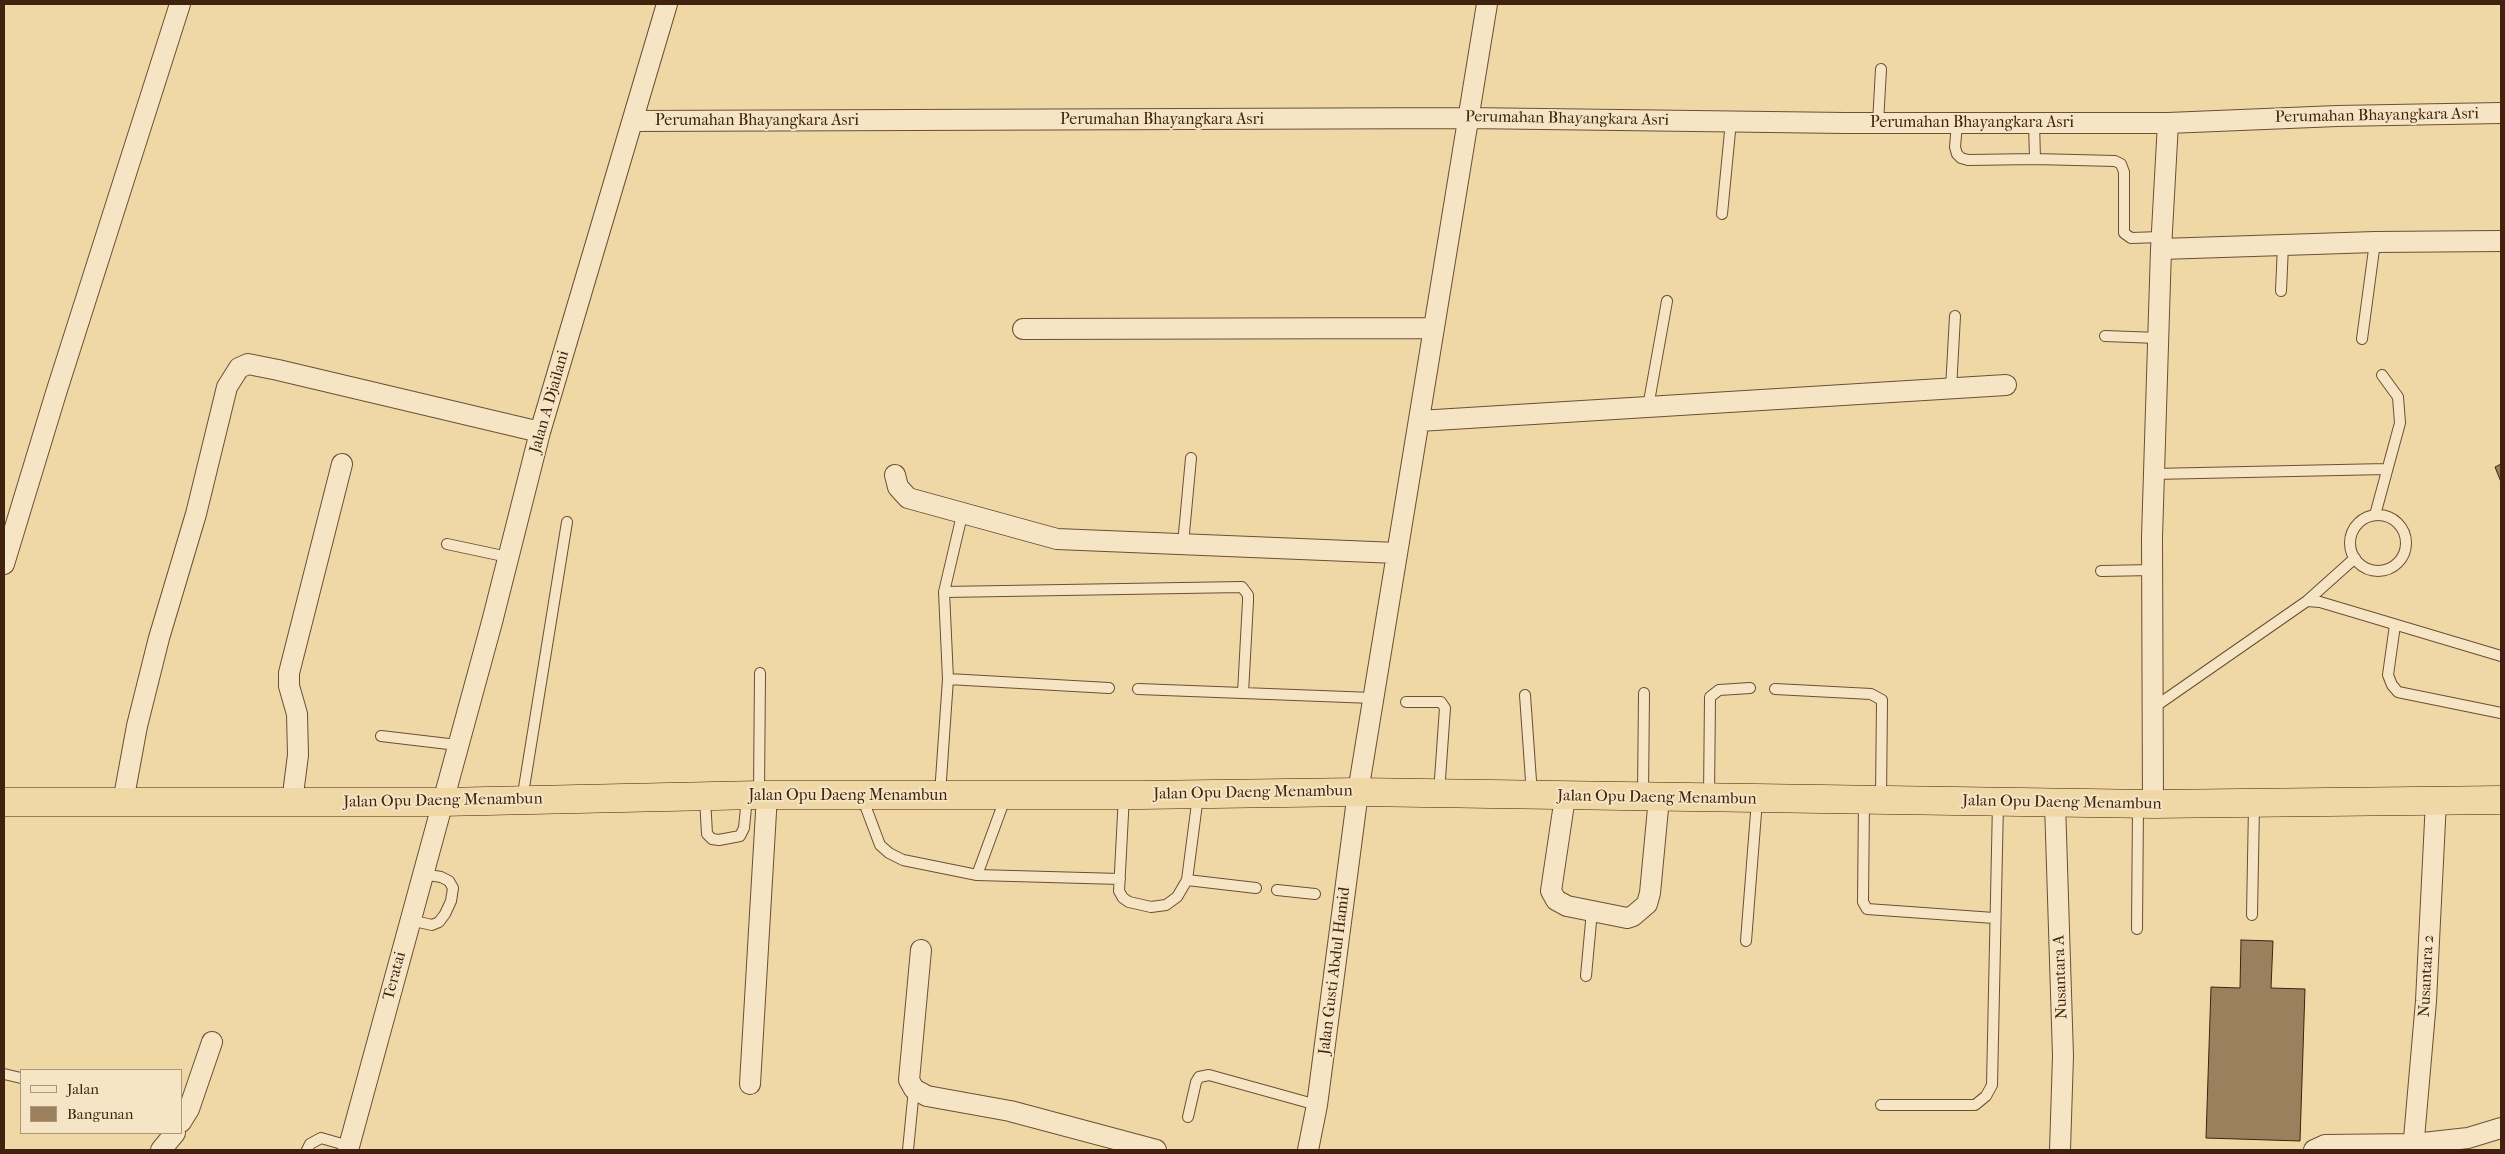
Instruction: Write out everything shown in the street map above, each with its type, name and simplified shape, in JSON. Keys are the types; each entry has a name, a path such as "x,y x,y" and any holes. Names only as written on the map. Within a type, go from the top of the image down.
{"highway":[{"name":"Jalan Opu Daeng Menambun","path":"4,802 442,802 758,795 1124,795 1358,792 1566,797 2146,804 2501,800"}],"street":[{"path":"4,564 56,393 180,4"},
{"name":"Jalan A Djailani","path":"442,802 540,432 666,4"},
{"name":"Jalan Gusti Abdul Hamid","path":"1308,1150 1317,1105 1358,792 1487,4"},
{"name":"Perumahan Bhayangkara Asri","path":"633,121 1467,118 1878,123 2168,123 2337,116 2501,113"},
{"path":"2146,804 2153,708 2153,474 2161,243 2168,123"},
{"path":"2161,243 2283,245 2501,241"},
{"path":"1023,329 1433,328"},
{"path":"123,802 137,726 159,638 196,514 227,386 240,368 248,364 278,370 540,432"},
{"path":"1419,421 2006,386"},
{"path":"292,802 297,714 289,686 289,672 342,464"},
{"path":"895,475 898,487 908,498 1057,539 1397,553"},
{"path":"750,1084 758,795"},
{"path":"1566,797 1551,891 1556,900 1567,906 1627,918 1634,916 1647,904 1650,893 1651,798"},
{"name":"Nusantara 2","path":"2413,1147 2426,1001 2436,801"},
{"name":"Teratai","path":"349,1148 442,802"},
{"name":"Nusantara A","path":"2055,803 2063,1056 2060,1150"},
{"path":"921,950 909,1080 914,1088 927,1096 1010,1111 1156,1150"},
{"path":"182,1120 188,1109 212,1042"},
{"path":"2314,1150 2325,1145 2413,1147 2468,1138 2501,1128"},
{"path":"161,1150 174,1134"}],"lane":[{"path":"1878,123 1881,69"},
{"path":"1722,214 1731,121"},
{"path":"1957,123 1955,147 1962,158 2115,161 2122,164 2124,172 2124,233 2131,238 2161,243"},
{"path":"2034,123 2035,159"},
{"path":"2362,339 2375,242"},
{"path":"2281,291 2283,245"},
{"path":"1648,407 1667,301"},
{"path":"1951,389 1955,316"},
{"path":"2105,336 2158,338"},
{"path":"2375,515 2400,423 2398,397 2382,375"},
{"path":"1183,544 1191,458"},
{"path":"2153,474 2386,469"},
{"path":"940,795 948,679 944,592 962,514"},
{"path":"2375,515 2386,515 2400,524 2407,538 2405,554 2394,567 2379,571 2363,568 2355,558 2350,540 2356,525 2375,515"},
{"path":"522,801 567,522"},
{"path":"447,544 508,557"},
{"path":"2153,708 2307,601 2355,558"},
{"path":"2102,572 2152,570"},
{"path":"944,592 1242,587 1248,594 1243,693"},
{"path":"2307,601 2320,602 2501,656"},
{"path":"2395,625 2388,676 2398,692 2501,714"},
{"path":"705,796 707,834 712,839 719,840 740,836 758,795 760,673"},
{"path":"948,679 1109,688"},
{"path":"1709,798 1710,697 1719,690 1750,688"},
{"path":"1138,689 1373,698"},
{"path":"1775,689 1871,694 1882,700 1863,902 1867,909 1994,918"},
{"path":"1644,693 1651,798"},
{"path":"1525,695 1532,796"},
{"path":"1406,702 1441,702 1445,708 1439,794"},
{"path":"381,736 458,746"},
{"path":"1124,795 1119,890 1123,898 1137,906 1150,907 1166,905 1177,897 1187,880 1198,794"},
{"path":"861,795 880,845 903,860 977,875 1120,879"},
{"path":"977,875 1006,795"},
{"path":"1746,941 1757,799"},
{"path":"1881,1106 1975,1105 1986,1096 1992,1085 1994,918 1998,802"},
{"path":"2137,929 2146,804"},
{"path":"2252,915 2254,804"},
{"path":"410,920 432,925 439,922 446,914 451,901 453,888 449,881 441,877 422,874"},
{"path":"1187,880 1256,888"},
{"path":"1277,890 1315,894"},
{"path":"1586,976 1592,911"},
{"path":"4,1074 20,1078"},
{"path":"1188,1117 1196,1082 1199,1077 1209,1075 1317,1105"},
{"path":"908,1150 914,1088"},
{"path":"307,1150 310,1144 316,1139 321,1138 349,1148"}],"building":[{"path":"2501,464 2501,482 2495,467"},
{"path":"2241,940 2273,941 2271,988 2305,989 2300,1141 2206,1138 2211,987 2240,988"}]}
